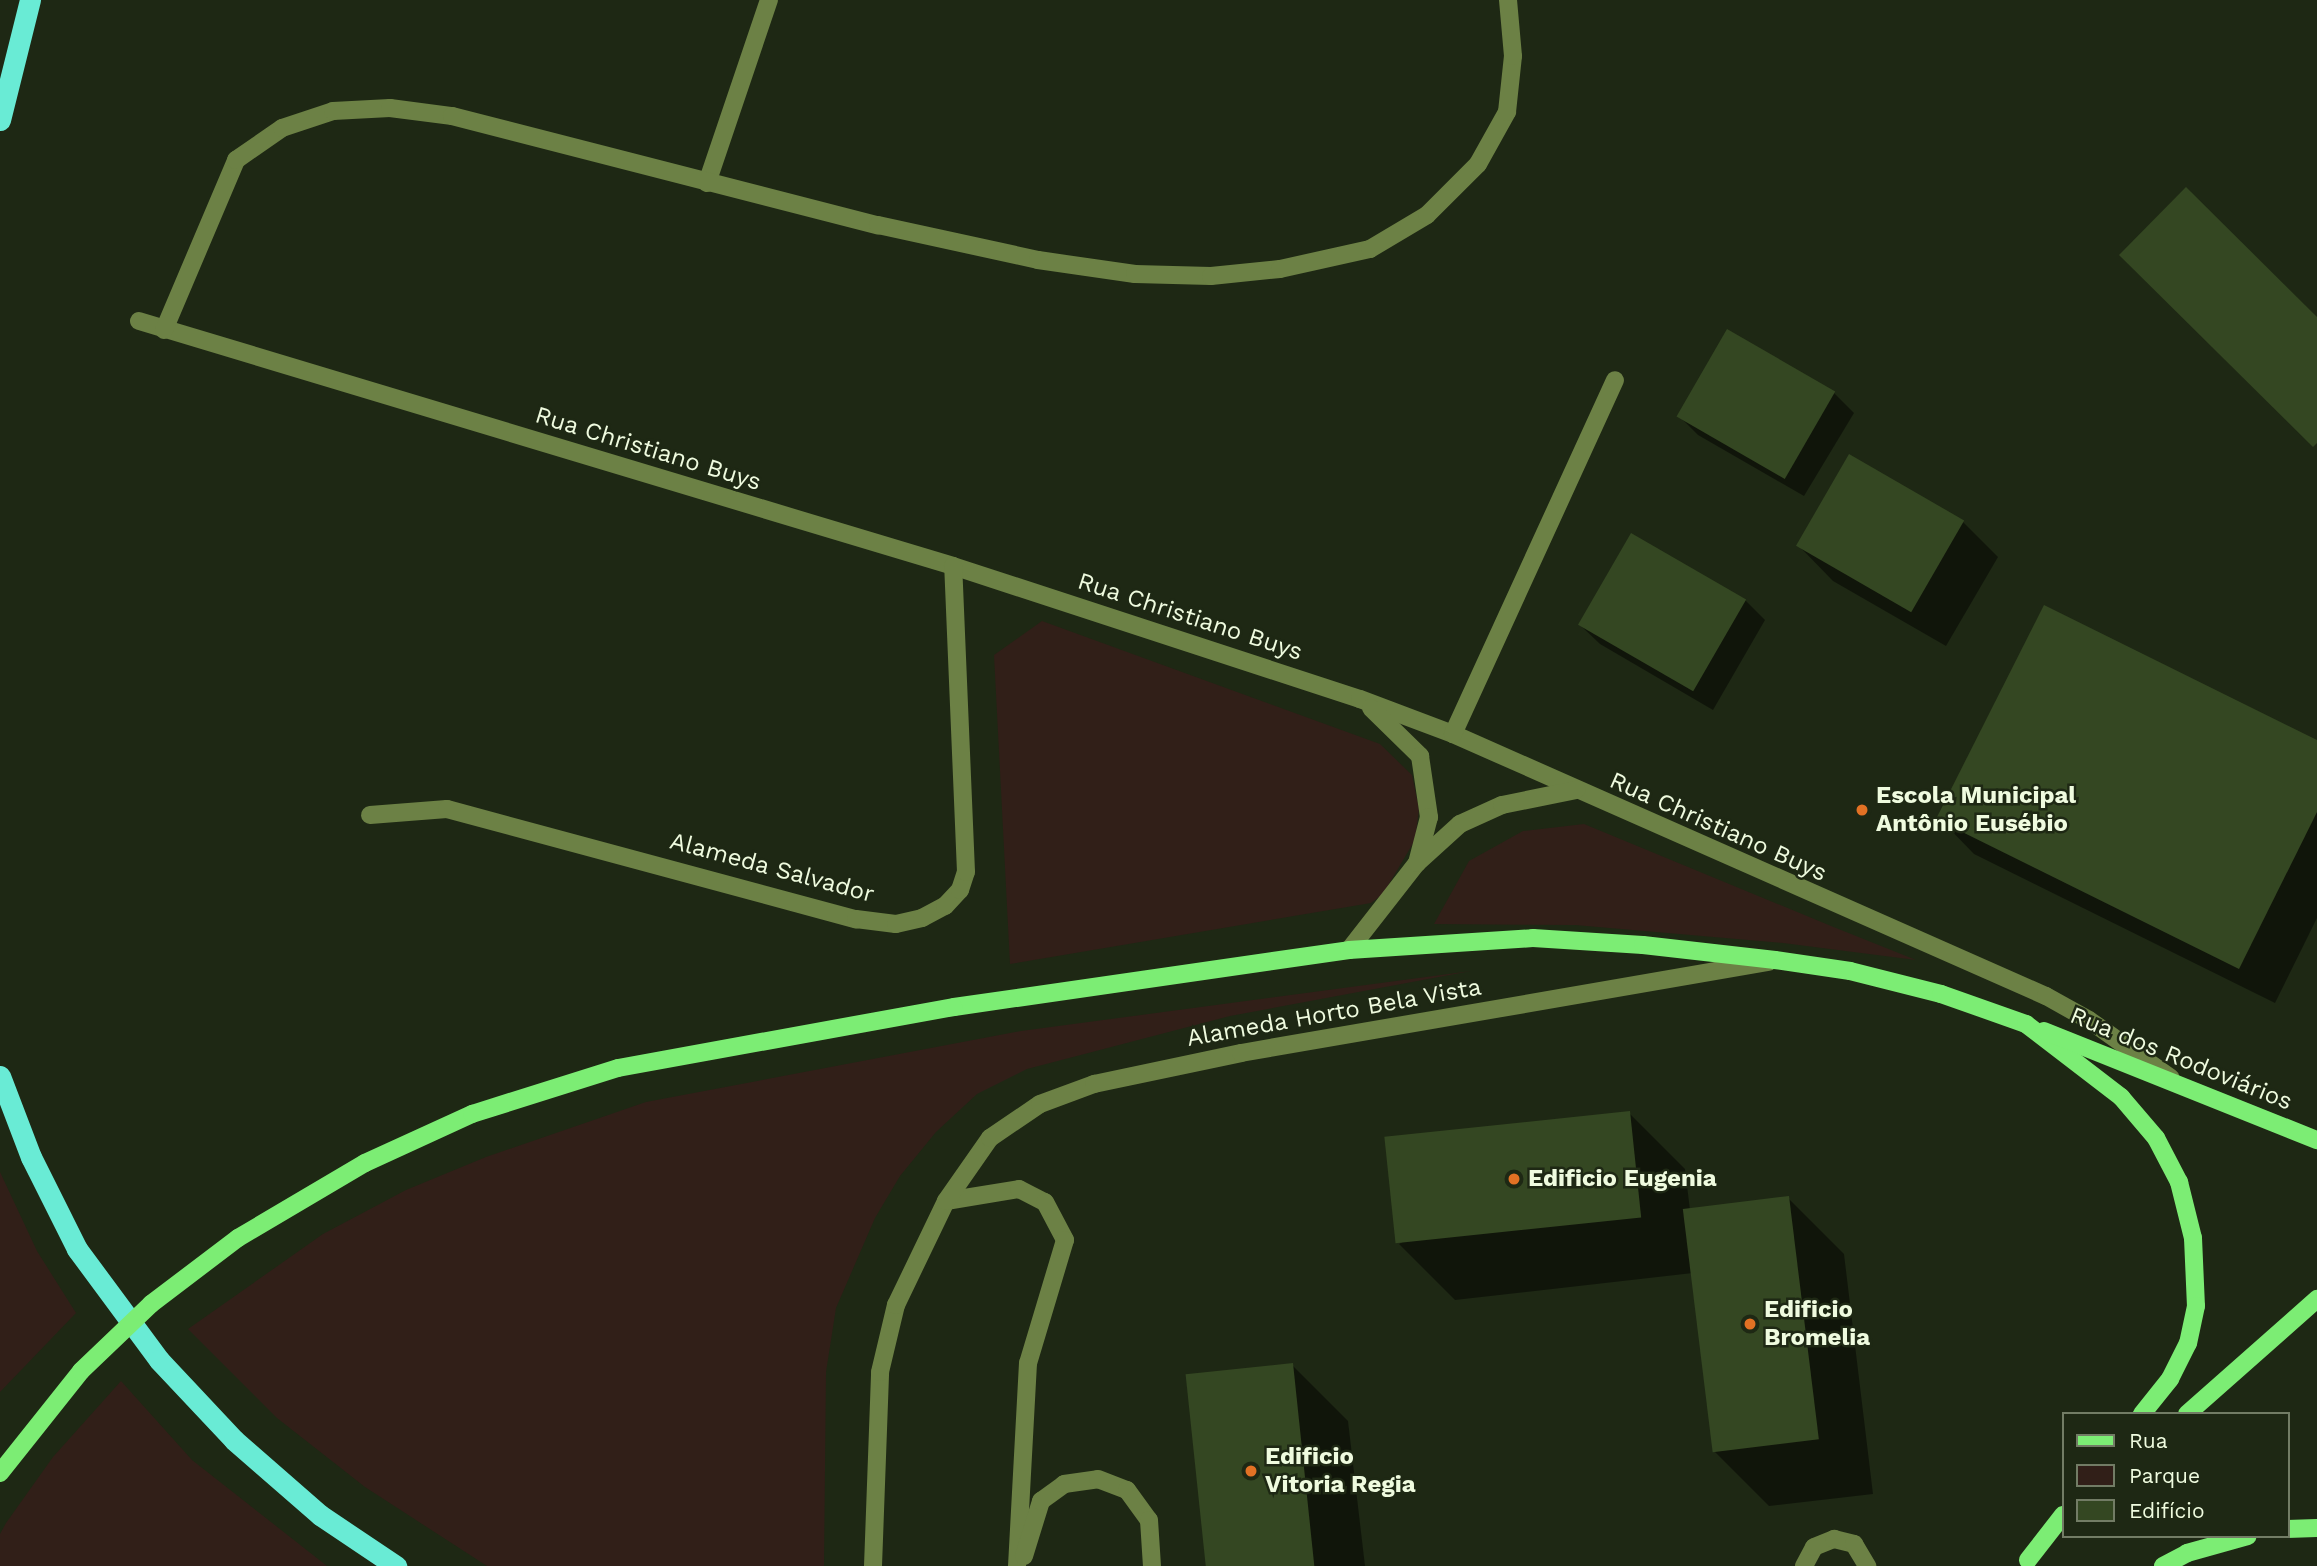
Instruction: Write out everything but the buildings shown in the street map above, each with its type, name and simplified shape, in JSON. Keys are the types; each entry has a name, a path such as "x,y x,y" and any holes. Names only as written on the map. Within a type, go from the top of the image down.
{"highway":[{"path":"0,120 30,0"},
{"path":"0,1076 31,1157 77,1249 159,1360 243,1448 320,1515 396,1566"}],"main road":[{"name":"Rua dos Rodoviários","path":"0,1473 81,1371 151,1304 238,1238 365,1163 472,1114 618,1068 954,1007 1349,950 1532,938 1643,945 1775,960 1876,978 2026,1024 2317,1140"},
{"path":"2026,1024 2121,1097 2156,1138 2179,1182 2193,1238 2196,1306 2188,1343 2170,1379 2144,1412"},
{"path":"2189,1412 2317,1299"},
{"path":"2025,1563 2062,1516"},
{"path":"2025,1563 2062,1528"},
{"path":"2289,1529 2317,1528"},
{"path":"2163,1566 2187,1553 2241,1538"}],"street":[{"path":"707,183 769,0"},
{"path":"164,330 236,160 282,128 333,111 390,108 452,116 707,183 1025,257 1135,274 1211,276 1280,269 1370,249 1427,215 1469,173 1507,112 1513,56 1508,0"},
{"name":"Rua Christiano Buys","path":"139,321 953,566 1360,699 1453,734 2046,996 2089,1020 2177,1082"},
{"path":"1453,734 1615,380"},
{"name":"Alameda Salvador","path":"370,815 447,809 856,919 896,923 922,918 945,906 960,890 966,872 953,566"},
{"path":"1360,699 1403,734 1420,756 1429,817 1417,863"},
{"path":"1349,950 1417,863 1471,819 1502,805 1576,790"},
{"name":"Alameda Horto Bela Vista","path":"875,1564 880,1372 896,1305 946,1201 990,1138 1040,1104 1094,1084 1241,1053 1775,960"},
{"path":"946,1201 1019,1189 1045,1202 1065,1240 1028,1363 1019,1566"},
{"path":"1019,1566 1041,1501 1064,1484 1098,1479 1127,1490 1149,1520 1152,1566"},
{"path":"1804,1566 1814,1547 1834,1539 1854,1544 1867,1566"}],"green space":[{"path":"1042,621 1380,744 1412,775 1419,809 1415,840 1383,894 1371,903 1010,964 994,655"},
{"path":"1584,824 1916,960 1783,943 1575,925 1434,924 1469,861 1523,831"},
{"path":"1471,971 1230,1016 1027,1069 977,1094 936,1132 900,1176 875,1218 836,1308 826,1372 824,1566 487,1566 365,1487 277,1418 188,1329 323,1234 406,1190 486,1157 646,1102 1021,1031"},
{"path":"0,1172 37,1251 76,1313 0,1392"},
{"path":"121,1381 192,1460 327,1566 0,1566 0,1534 6,1523 53,1457"}],"place":[{"name":"Escola Municipal Antônio Eusébio","path":"1862,810"},
{"name":"Edificio Eugenia","path":"1514,1179"},
{"name":"Edificio Bromelia","path":"1750,1324"},
{"name":"Edificio Vitoria Regia","path":"1251,1471"}]}
